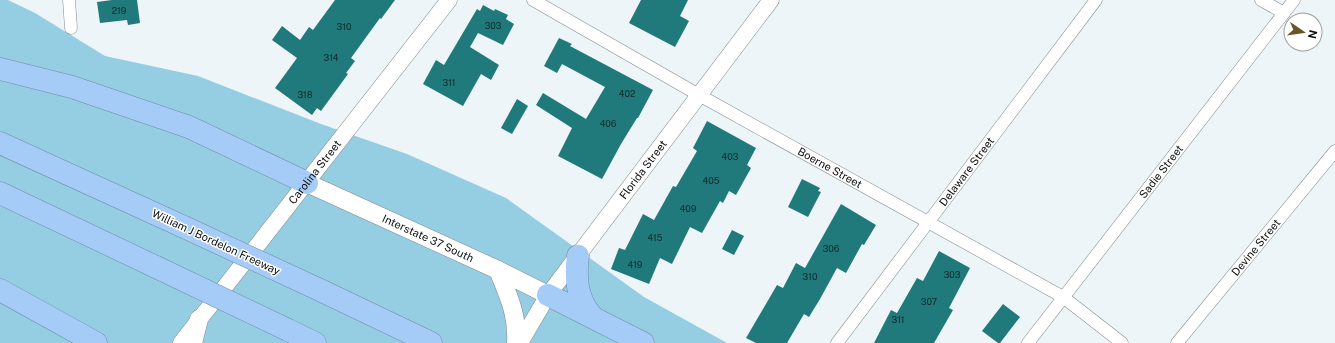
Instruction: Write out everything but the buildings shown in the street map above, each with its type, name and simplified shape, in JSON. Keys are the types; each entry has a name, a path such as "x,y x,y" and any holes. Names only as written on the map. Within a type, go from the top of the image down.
{"highway":[{"path":"0,69 72,87 189,127 307,183"},
{"name":"William J Bordelon Freeway","path":"0,143 320,290 431,343"},
{"path":"0,193 315,343"},
{"path":"578,256 576,275 579,294 588,312 594,318"},
{"path":"0,290 96,343"},
{"path":"548,295 643,343"}],"main road":[{"name":"Interstate 37 South","path":"307,183 498,270 548,295"},
{"path":"498,270 514,312 516,343"},
{"path":"193,343 199,319"}],"street":[{"path":"69,0 71,28"},
{"name":"Carolina Street","path":"181,343 449,0"},
{"name":"Boerne Street","path":"533,0 699,95 1063,297 1122,343"},
{"name":"Florida Street","path":"520,343 548,295 771,0"},
{"name":"Delaware Street","path":"837,343 1096,0"},
{"path":"1261,0 1283,12"},
{"name":"Sadie Street","path":"1285,12 1294,0"},
{"name":"Sadie Street","path":"1028,343 1283,14"},
{"name":"Devine Street","path":"1177,343 1335,151"}],"shaded area":[{"path":"0,0 8,0 35,13 105,56 198,76 321,124 407,154 506,198 644,297 727,343 0,343"}]}
